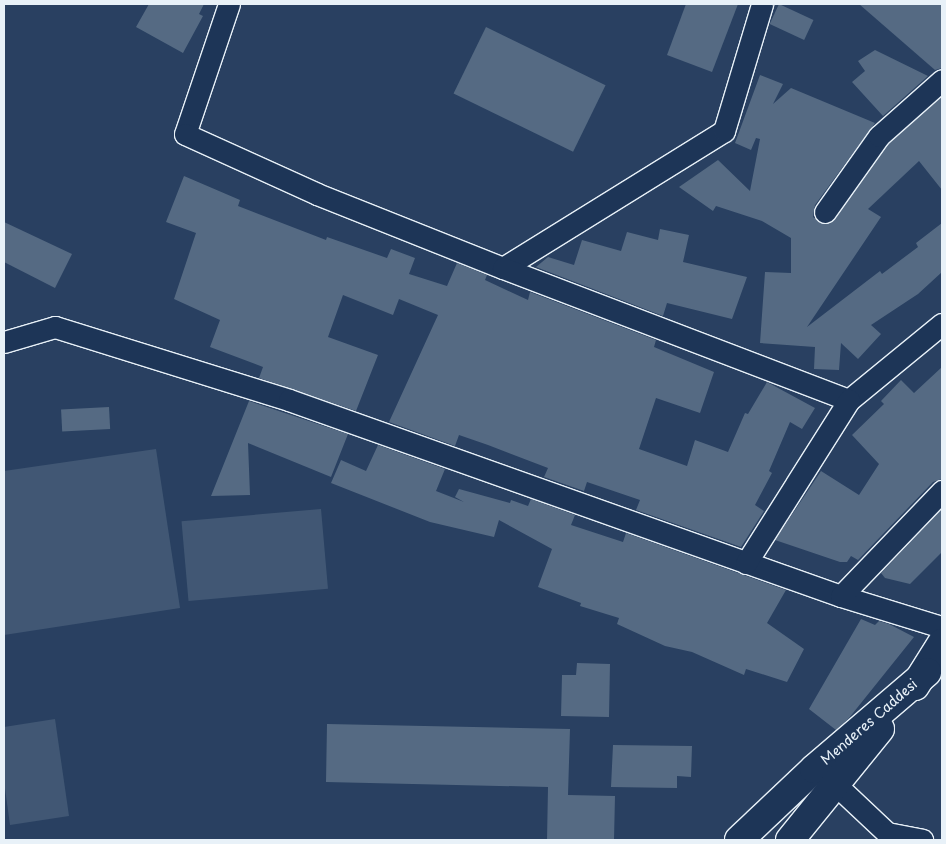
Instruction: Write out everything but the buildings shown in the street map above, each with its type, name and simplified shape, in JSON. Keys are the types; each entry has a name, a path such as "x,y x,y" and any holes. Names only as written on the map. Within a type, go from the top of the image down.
{"main road":[{"path":"935,676 942,643"},
{"name":"Menderes Caddesi","path":"790,840 835,784 935,676"},
{"name":"Menderes Caddesi","path":"739,840 814,770 935,676"}],"street":[{"path":"229,4 185,134 317,194 503,268 850,400"},
{"path":"503,268 724,130 762,4"},
{"path":"825,212 879,136 942,80"},
{"path":"746,563 850,400 942,324"},
{"path":"4,342 55,327 289,400 746,563 942,628"},
{"path":"841,596 942,491"},
{"path":"835,784 887,833 922,840"}],"shaded area":[{"path":"156,449 180,608 4,635 4,471"},
{"path":"321,509 328,589 189,601 182,521"},
{"path":"55,719 69,816 10,825 4,781 4,727"}]}
